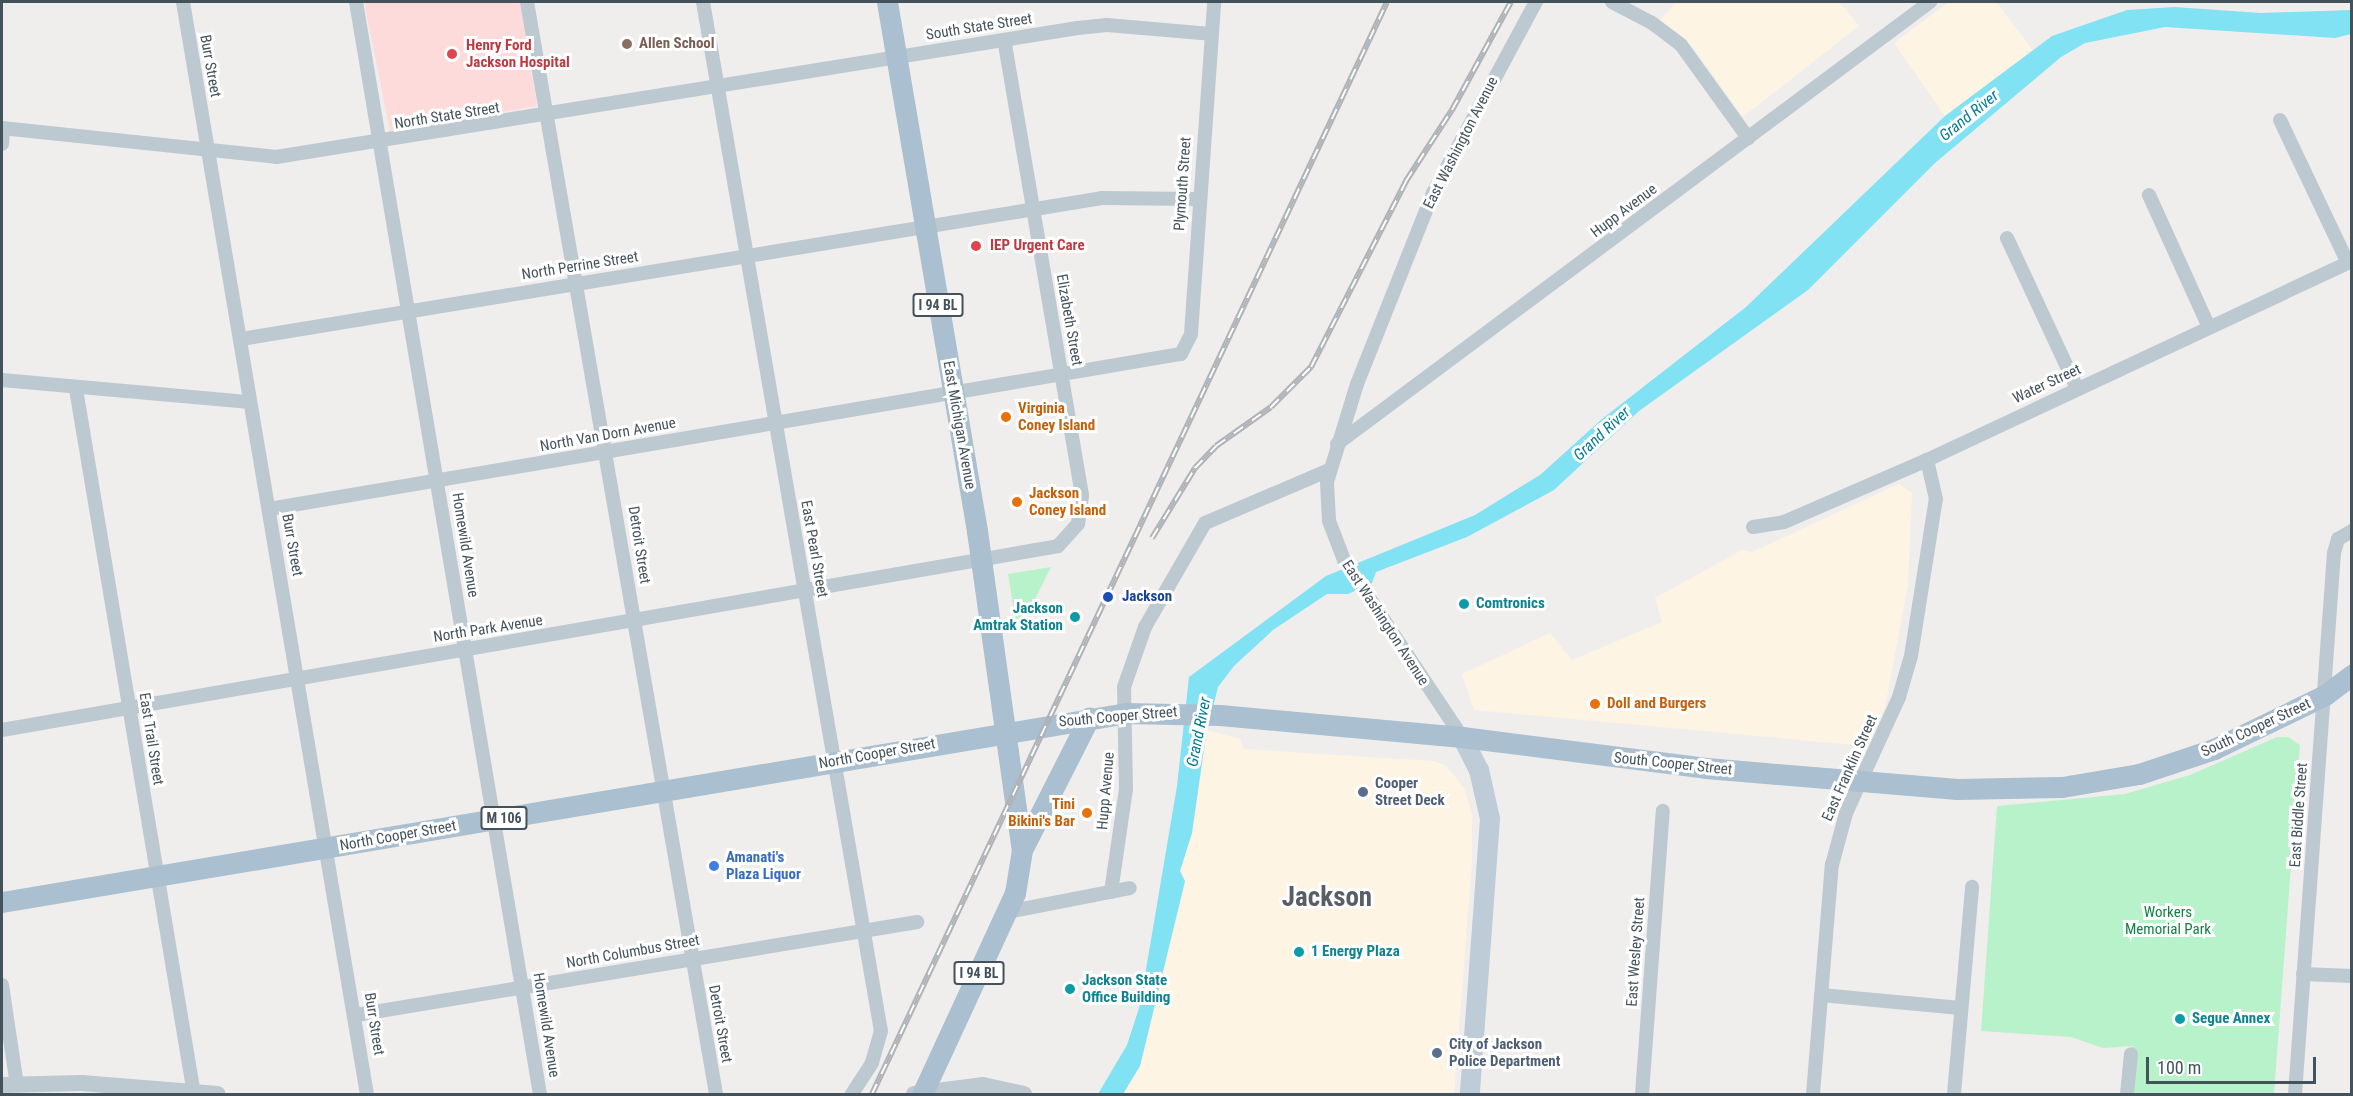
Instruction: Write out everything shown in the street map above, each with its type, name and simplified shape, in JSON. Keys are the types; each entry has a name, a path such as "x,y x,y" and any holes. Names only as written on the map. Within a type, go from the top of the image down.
{"main road":[{"name":"East Michigan Avenue","path":"887,2 981,562 1007,730 1022,850"},
{"name":"South Cooper Street","path":"2325,695 2352,675"},
{"name":"South Cooper Street","path":"1007,730 1126,714 1181,712 1462,737 1663,764 1984,790 2094,783 2214,749 2325,695 2352,686"},
{"path":"1022,850 1050,786 1089,718"},
{"name":"North Cooper Street","path":"2,902 494,820 1007,730"},
{"name":"East Washington Avenue","path":"1462,737 1479,770 1490,819 1470,1095"},
{"name":"I 94 BL","path":"920,1094 1007,912 1019,879 1022,850"}],"street":[{"name":"Burr Street","path":"183,2 356,1015 367,1095"},
{"name":"Homewild Avenue","path":"356,2 382,143 408,312 540,1095"},
{"name":"Detroit Street","path":"527,2 550,116 716,1095"},
{"name":"East Pearl Street","path":"703,2 881,1031 872,1063 852,1095"},
{"name":"Plymouth Street","path":"1170,360 1181,354 1191,334 1197,199 1214,2"},
{"name":"East Washington Avenue","path":"1462,737 1363,593 1344,560 1327,514 1329,470 1433,192 1536,2"},
{"path":"1612,2 1652,22 1681,45 1748,138"},
{"name":"Hupp Avenue","path":"1337,444 1930,2"},
{"name":"South State Street","path":"896,58 1107,25 1211,34"},
{"name":"Elizabeth Street","path":"1004,41 1082,495 1081,514 1072,533"},
{"name":"North State Street","path":"2,128 276,158 550,116 896,58"},
{"path":"2280,120 2350,262"},
{"path":"2,128 2,144"},
{"name":"North Perrine Street","path":"240,339 1033,208 1135,195 1197,199"},
{"path":"2149,195 2209,327"},
{"path":"2007,238 2077,388"},
{"name":"Water Street","path":"1753,527 1784,522 1927,460 2350,262"},
{"name":"North Van Dorn Avenue","path":"269,509 1062,374 1170,360"},
{"path":"2,380 76,389 250,402"},
{"name":"East Trail Street","path":"76,389 194,1094"},
{"name":"East Franklin Street","path":"1813,1095 1832,865 1861,781 1899,697 1917,626 1936,490 1927,460"},
{"name":"Hupp Avenue","path":"1111,892 1126,789 1124,687 1135,651 1205,523 1329,470"},
{"name":"East Biddle Street","path":"2295,1095 2338,539 2352,531"},
{"name":"North Park Avenue","path":"2,730 1047,551 1072,533"},
{"name":"East Wesley Street","path":"1642,1095 1663,811"},
{"path":"1954,1095 1972,887"},
{"path":"1007,912 1130,888"},
{"name":"North Columbus Street","path":"356,1015 917,922"},
{"path":"2303,974 2352,976"},
{"path":"2,984 9,1085 82,1083 218,1095"},
{"path":"1821,995 1960,1008"},
{"path":"2127,1095 2131,1054"},
{"path":"920,1094 983,1085 1024,1095"}],"shaded area":[{"name":"Henry Ford Jackson Hospital","path":"364,2 520,2 537,106 390,131"},
{"path":"1677,2 1839,2 1859,26 1743,117 1693,47 1659,21"},
{"path":"1949,2 1996,2 2033,50 1945,116 1894,43"},
{"path":"1899,484 1912,493 1908,585 1885,707 1866,746 1474,710 1462,674 1550,633 1572,660 1662,622 1655,598 1742,550 1752,552"},
{"path":"1207,730 1240,739 1244,749 1433,761 1446,765 1464,788 1472,814 1472,862 1454,1094 1123,1094 1140,1066 1179,909 1185,881 1180,871 1192,833"}],"green space":[{"path":"1051,567 1022,625 1016,623 1008,574"},
{"name":"Workers Memorial Park","path":"2277,737 2288,737 2300,745 2274,1094 2130,1094 2133,1046 2103,1048 2071,1037 1981,1031 1997,806 2125,794 2190,775"}],"water":[{"name":"Grand River","path":"2174,7 2261,13 2351,10 2351,34 2335,38 2165,27 2085,43 2061,57 1935,163 1808,290 1639,411 1554,490 1467,537 1376,572 1372,583 1348,594 1327,594 1273,630 1234,666 1218,687 1206,735 1192,833 1180,871 1185,881 1140,1066 1123,1094 1098,1094 1127,1045 1140,1005 1177,786 1189,677 1326,576 1475,515 1540,475 1602,419 1746,307 1945,116 2052,36 2127,10"}],"railway":[{"path":"872,1094 1387,2"},
{"path":"1152,538 1195,468 1216,446 1271,407 1311,367 1406,181 1452,110 1511,2"}],"place":[{"name":"Allen School","path":"627,44"},
{"name":"Henry Ford Jackson Hospital","path":"452,54"},
{"name":"IEP Urgent Care","path":"976,246"},
{"name":"Virginia Coney Island","path":"1006,417"},
{"name":"Jackson Coney Island","path":"1017,502"},
{"name":"Jackson","path":"1108,597"},
{"name":"Comtronics","path":"1464,604"},
{"name":"Jackson Amtrak Station","path":"1075,617"},
{"name":"Doll and Burgers","path":"1595,704"},
{"name":"Cooper Street Deck","path":"1363,792"},
{"name":"Tini Bikini's Bar","path":"1087,813"},
{"name":"Amanati's Plaza Liquor","path":"714,866"},
{"name":"1 Energy Plaza","path":"1299,952"},
{"name":"Jackson State Office Building","path":"1070,989"},
{"name":"Segue Annex","path":"2180,1019"},
{"name":"City of Jackson Police Department","path":"1437,1053"}],"district":[{"name":"Jackson","path":"1327,898"}]}
